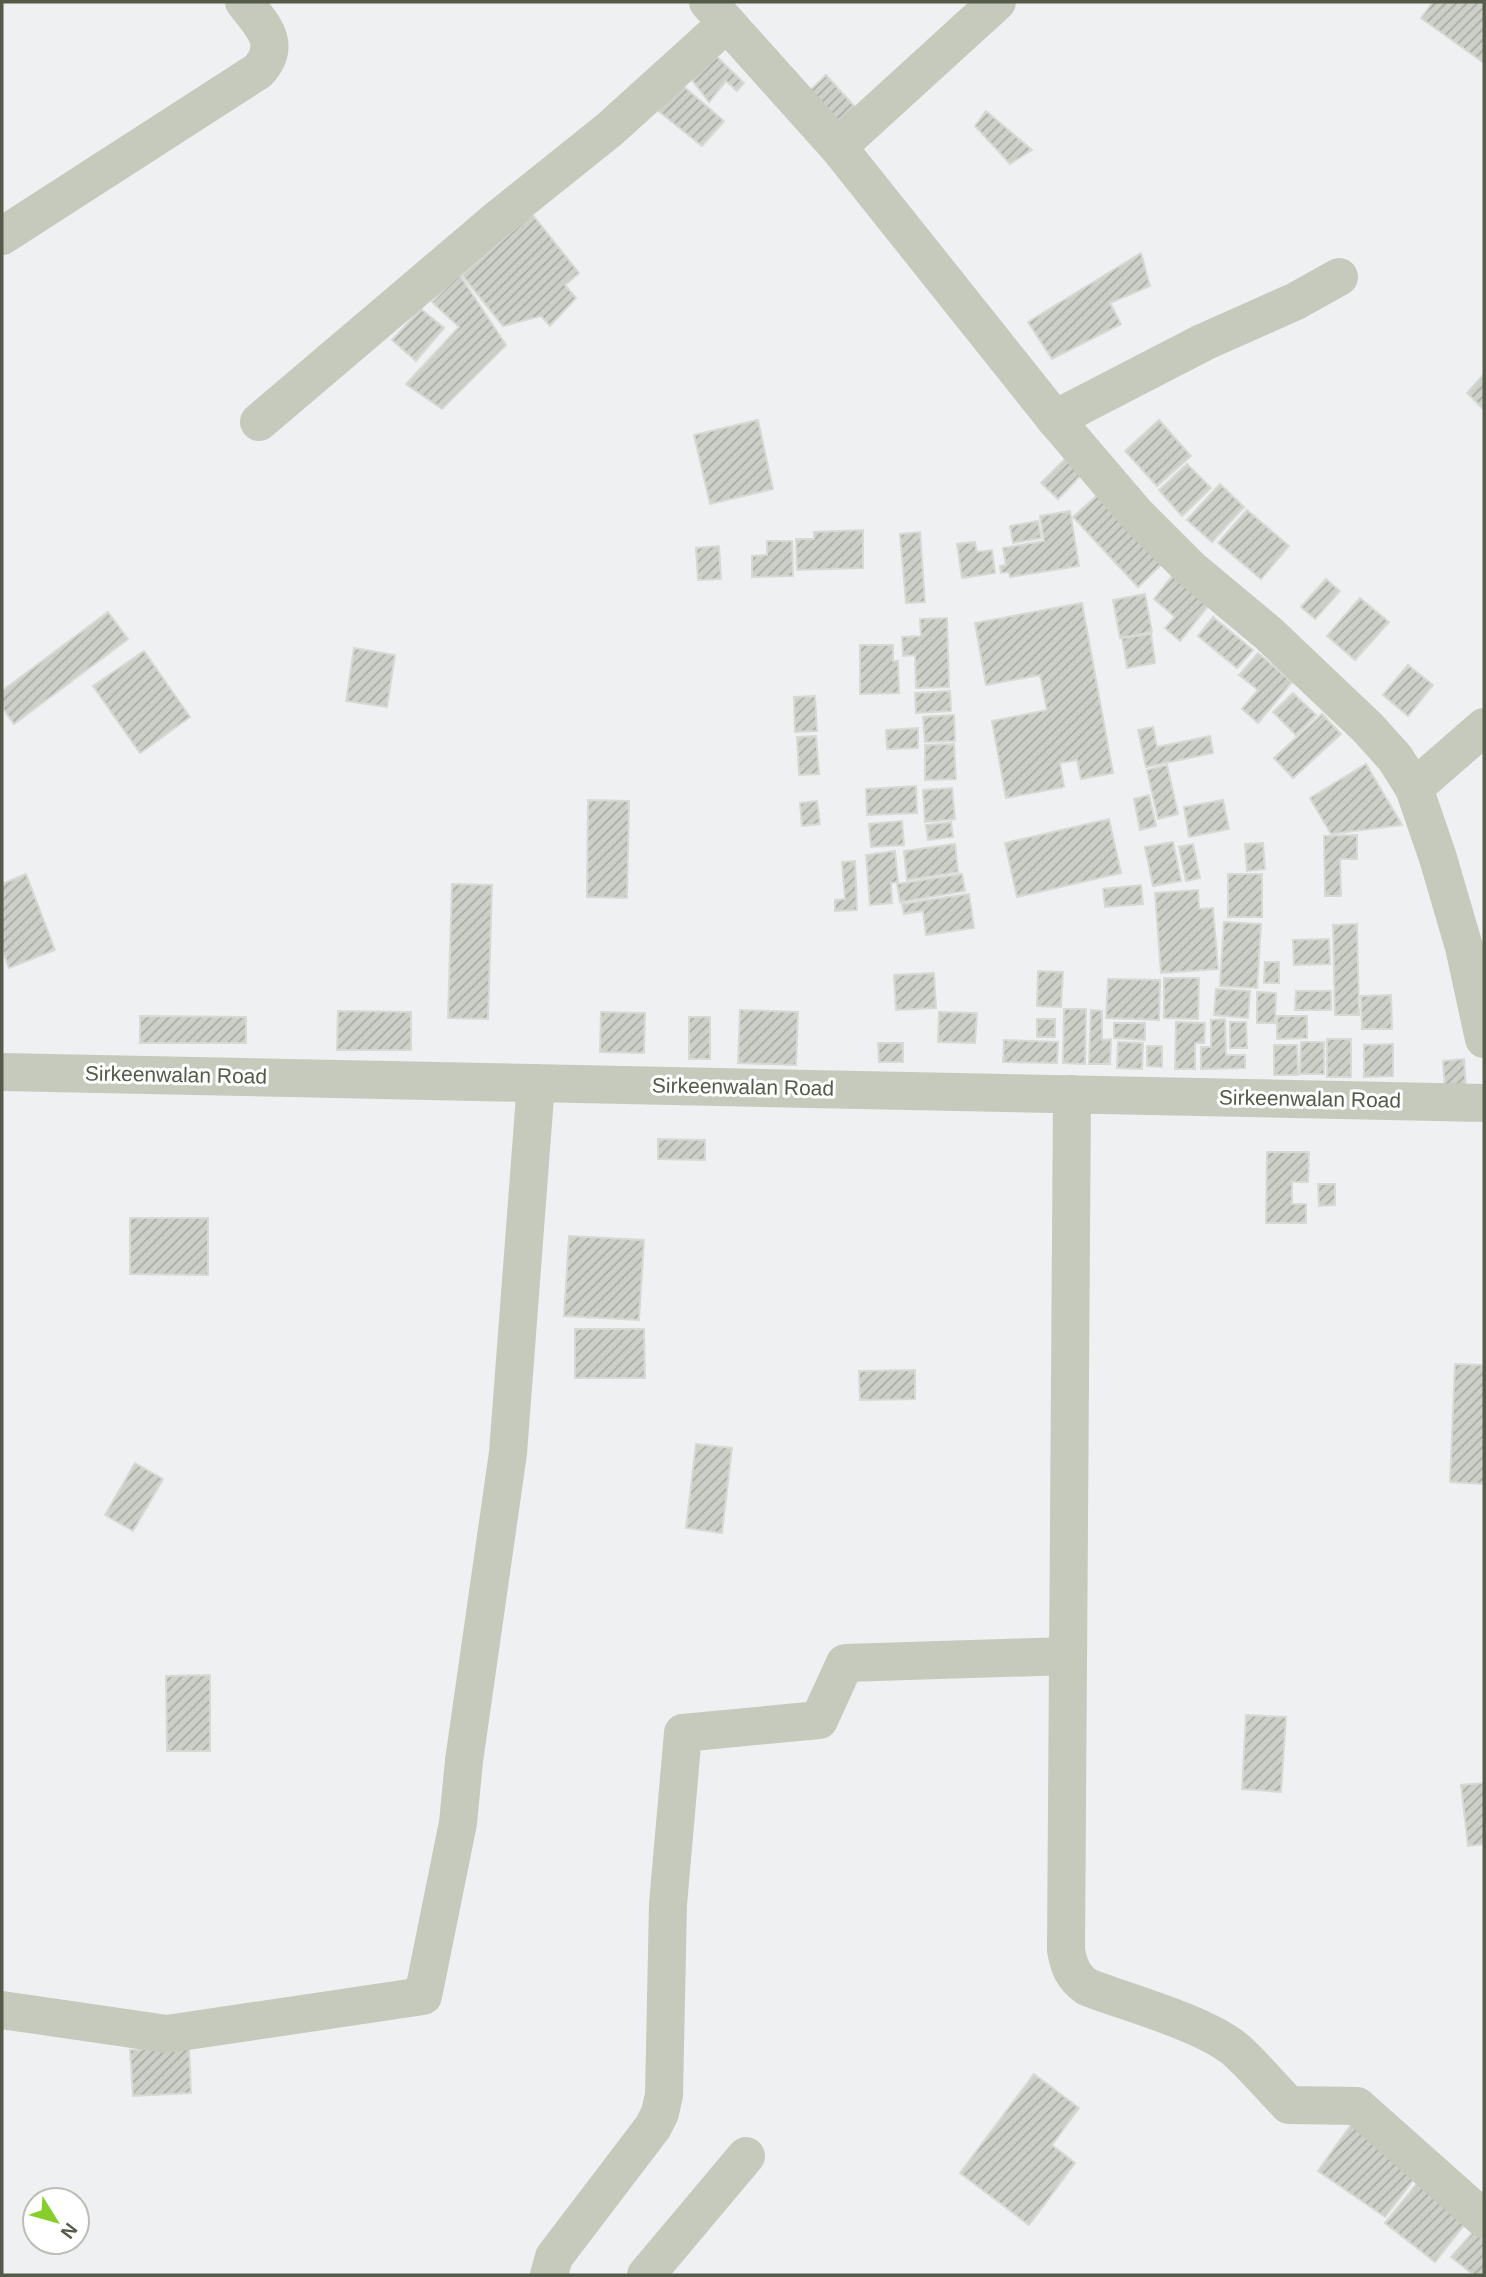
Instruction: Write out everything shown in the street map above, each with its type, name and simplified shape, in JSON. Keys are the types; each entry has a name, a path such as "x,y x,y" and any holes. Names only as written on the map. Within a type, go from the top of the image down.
{"street":[{"path":"2,236 258,71 266,62 270,50 269,36 244,2"},
{"path":"838,147 997,2"},
{"path":"258,422 499,218 610,129 717,12 838,147 1055,419 1156,535 1190,568 1269,634 1368,728 1395,758 1414,788 1438,858 1464,947 1484,1039"},
{"path":"1055,419 1204,342 1296,301 1339,277"},
{"path":"1414,788 1484,727"},
{"name":"Sirkeenwalan Road","path":"2,1072 1484,1103"},
{"path":"2,2010 167,2034 423,1996 458,1823 466,1747 508,1453 536,1083"},
{"path":"1072,1094 1066,1950 1069,1965 1077,1980 1087,1987 1193,2026 1218,2038 1236,2050 1289,2105 1357,2106 1484,2219"},
{"path":"549,2275 554,2257 653,2127 660,2113 664,2095 668,1903 683,1733 819,1720 845,1663 1068,1656"},
{"path":"646,2275 746,2156"}],"building":[{"path":"1433,2 1484,2 1484,63 1421,18"},
{"path":"709,49 744,83 737,91 726,81 709,102 685,71"},
{"path":"826,75 865,118 837,143 800,100"},
{"path":"676,80 724,121 702,146 652,106"},
{"path":"986,111 1032,150 1010,164 975,126"},
{"path":"532,214 579,273 565,285 576,298 550,326 541,316 503,326 462,275"},
{"path":"1141,253 1150,286 1110,303 1121,324 1052,359 1028,322"},
{"path":"459,274 506,345 442,409 406,384 459,327 432,302"},
{"path":"421,309 444,328 416,361 392,340"},
{"path":"1484,374 1484,410 1467,393"},
{"path":"758,420 773,489 710,504 694,435"},
{"path":"1159,420 1191,456 1157,486 1125,451"},
{"path":"1065,459 1081,475 1058,499 1041,483"},
{"path":"1187,464 1211,488 1182,516 1159,490"},
{"path":"1220,484 1244,507 1212,542 1187,520"},
{"path":"1102,491 1166,560 1138,587 1073,517"},
{"path":"1247,510 1289,546 1261,579 1218,543"},
{"path":"1070,511 1079,566 1010,577 1009,572 1001,573 1000,566 1006,565 1003,548 1044,541 1040,516"},
{"path":"1038,521 1041,538 1013,543 1010,526"},
{"path":"863,530 863,568 797,570 796,539 814,539 814,532"},
{"path":"920,532 925,602 906,603 900,534"},
{"path":"767,541 792,541 793,576 752,577 752,556 767,555"},
{"path":"975,542 977,552 992,550 995,573 962,578 957,544"},
{"path":"719,546 721,579 698,580 696,548"},
{"path":"1173,575 1209,605 1180,641 1165,628 1175,617 1154,599"},
{"path":"1326,579 1340,591 1315,619 1301,607"},
{"path":"1145,594 1152,632 1120,638 1113,600"},
{"path":"1360,598 1389,622 1355,660 1327,636"},
{"path":"1082,603 1113,773 1081,779 1077,760 1060,763 1064,787 1006,798 992,721 1047,710 1040,675 986,685 975,623"},
{"path":"108,612 128,639 14,724 2,707 2,691"},
{"path":"1213,617 1253,650 1237,668 1198,636"},
{"path":"947,618 949,687 916,688 915,655 903,656 902,637 921,636 920,619"},
{"path":"1151,634 1155,663 1127,668 1122,638"},
{"path":"860,645 893,645 893,661 898,661 899,693 860,694"},
{"path":"354,648 395,655 387,707 346,701"},
{"path":"144,651 190,717 140,753 93,686"},
{"path":"1258,653 1292,682 1258,723 1242,709 1258,690 1239,675"},
{"path":"1408,665 1433,685 1408,716 1383,695"},
{"path":"950,691 951,711 916,713 915,693"},
{"path":"1293,693 1316,715 1296,735 1273,712"},
{"path":"815,696 817,731 795,732 794,697"},
{"path":"1322,714 1341,734 1293,778 1274,758"},
{"path":"954,715 955,741 925,742 923,717"},
{"path":"1153,727 1157,747 1210,736 1213,753 1146,767 1138,730"},
{"path":"918,728 918,748 887,749 886,730"},
{"path":"816,736 819,774 799,775 797,737"},
{"path":"954,744 956,779 925,780 925,745"},
{"path":"1366,764 1402,825 1331,834 1310,798"},
{"path":"1167,765 1178,814 1158,819 1147,770"},
{"path":"916,786 917,813 867,815 866,789"},
{"path":"952,788 955,819 925,822 923,790"},
{"path":"1149,795 1156,826 1140,830 1134,799"},
{"path":"588,800 629,801 627,898 587,897"},
{"path":"1223,800 1229,829 1189,837 1184,807"},
{"path":"817,801 820,824 802,826 800,803"},
{"path":"1109,819 1121,873 1017,897 1005,843"},
{"path":"902,821 904,845 871,847 869,824"},
{"path":"951,822 953,837 928,840 926,825"},
{"path":"1357,835 1357,859 1340,859 1341,896 1325,896 1324,836"},
{"path":"1173,842 1181,881 1153,886 1145,847"},
{"path":"1263,843 1265,869 1247,871 1245,844"},
{"path":"955,844 958,872 907,880 904,851"},
{"path":"1193,844 1200,878 1186,881 1179,847"},
{"path":"895,851 898,882 891,883 892,903 870,905 866,855"},
{"path":"855,861 857,910 835,911 835,900 845,899 842,862"},
{"path":"26,874 55,950 9,968 2,948 2,884"},
{"path":"962,874 965,891 900,902 897,884"},
{"path":"1228,874 1262,874 1262,917 1228,917"},
{"path":"452,884 492,885 488,1019 448,1018"},
{"path":"1141,885 1143,904 1105,907 1103,889"},
{"path":"1198,890 1199,909 1213,908 1218,969 1161,973 1155,893"},
{"path":"969,894 974,928 926,935 923,911 904,914 902,904"},
{"path":"1224,922 1261,924 1257,988 1220,986"},
{"path":"1357,924 1359,1015 1335,1015 1333,925"},
{"path":"1329,939 1330,964 1294,965 1293,940"},
{"path":"1265,962 1279,962 1279,983 1264,983"},
{"path":"1038,971 1063,972 1061,1007 1037,1006"},
{"path":"934,973 936,1008 896,1010 894,975"},
{"path":"1164,978 1199,978 1198,1019 1164,1018"},
{"path":"1108,979 1160,980 1159,1020 1106,1018"},
{"path":"1216,989 1250,991 1248,1018 1214,1015"},
{"path":"1296,991 1331,991 1331,1010 1295,1010"},
{"path":"1257,992 1276,993 1275,1023 1257,1023"},
{"path":"1391,995 1392,1029 1362,1029 1361,996"},
{"path":"1064,1009 1086,1009 1085,1064 1063,1063"},
{"path":"740,1010 798,1012 796,1065 738,1063"},
{"path":"1091,1010 1102,1011 1102,1040 1111,1039 1110,1064 1089,1064"},
{"path":"338,1011 411,1012 411,1050 337,1050"},
{"path":"601,1012 645,1013 644,1053 600,1052"},
{"path":"939,1012 977,1013 975,1043 938,1042"},
{"path":"140,1016 246,1017 246,1043 140,1043"},
{"path":"1277,1016 1307,1016 1307,1038 1277,1039"},
{"path":"689,1017 710,1017 710,1059 689,1059"},
{"path":"1037,1019 1055,1019 1055,1037 1037,1037"},
{"path":"1225,1019 1226,1055 1245,1055 1245,1068 1201,1069 1201,1047 1211,1047 1211,1020"},
{"path":"1176,1022 1205,1023 1204,1043 1195,1043 1195,1069 1175,1069"},
{"path":"1230,1022 1246,1022 1247,1048 1230,1048"},
{"path":"1114,1023 1145,1023 1145,1040 1114,1038"},
{"path":"1327,1039 1351,1039 1351,1077 1327,1077"},
{"path":"1004,1040 1058,1042 1057,1063 1003,1062"},
{"path":"1118,1042 1143,1043 1142,1069 1117,1068"},
{"path":"1301,1042 1324,1042 1324,1074 1300,1074"},
{"path":"878,1043 903,1043 903,1062 879,1062"},
{"path":"1393,1044 1393,1076 1364,1077 1364,1045"},
{"path":"1274,1045 1297,1045 1298,1075 1274,1075"},
{"path":"1147,1046 1162,1046 1162,1067 1147,1066"},
{"path":"1464,1059 1466,1088 1445,1090 1443,1061"},
{"path":"658,1139 705,1140 705,1160 658,1159"},
{"path":"1267,1152 1309,1152 1308,1182 1292,1182 1292,1204 1306,1204 1306,1223 1266,1223"},
{"path":"1318,1184 1335,1184 1335,1205 1319,1206"},
{"path":"130,1218 208,1218 208,1275 130,1274"},
{"path":"569,1236 644,1240 639,1320 564,1316"},
{"path":"575,1329 644,1329 645,1378 575,1378"},
{"path":"1455,1364 1484,1365 1484,1484 1450,1482"},
{"path":"915,1370 915,1399 860,1400 859,1371"},
{"path":"696,1444 732,1448 722,1533 686,1528"},
{"path":"135,1463 163,1479 133,1531 105,1515"},
{"path":"210,1675 210,1751 167,1751 166,1676"},
{"path":"1246,1715 1286,1717 1281,1792 1242,1789"},
{"path":"1484,1783 1484,1844 1468,1846 1461,1785"},
{"path":"189,2046 191,2093 133,2096 130,2050"},
{"path":"1034,2074 1079,2108 1052,2145 1075,2163 1029,2225 960,2173"},
{"path":"1358,2115 1421,2170 1385,2217 1318,2171"},
{"path":"1423,2176 1472,2215 1435,2262 1385,2223"},
{"path":"1480,2224 1484,2227 1484,2275 1474,2275 1451,2257"}]}
